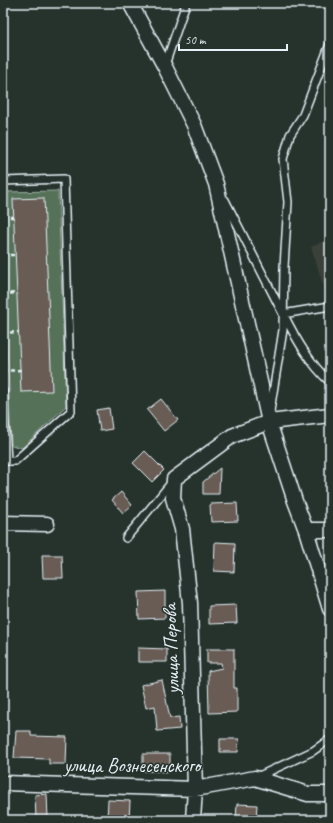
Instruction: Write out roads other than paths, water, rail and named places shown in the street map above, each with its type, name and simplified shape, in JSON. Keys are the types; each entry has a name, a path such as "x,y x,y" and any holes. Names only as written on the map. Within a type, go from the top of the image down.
{"street":[{"path":"130,3 165,66 194,125 216,184 269,422 295,502 306,530 330,609"},
{"path":"174,479 232,436 269,422 330,415"},
{"name":"улица Перова","path":"174,479 173,498 182,529 190,603 195,789 193,820"},
{"path":"3,523 47,524"},
{"path":"306,530 330,530"},
{"name":"улица Вознесенского","path":"3,783 195,789 255,778 308,794 330,794"}],"lane":[{"path":"165,66 186,3"},
{"path":"269,422 284,330 284,267 288,202 283,159 290,135 303,115 330,44"},
{"path":"3,181 64,179 71,411 15,461 5,461 3,391"},
{"path":"216,184 294,335 322,375 330,382"},
{"path":"283,314 330,306"},
{"path":"126,538 174,479"},
{"path":"255,778 313,751 330,739"}]}
